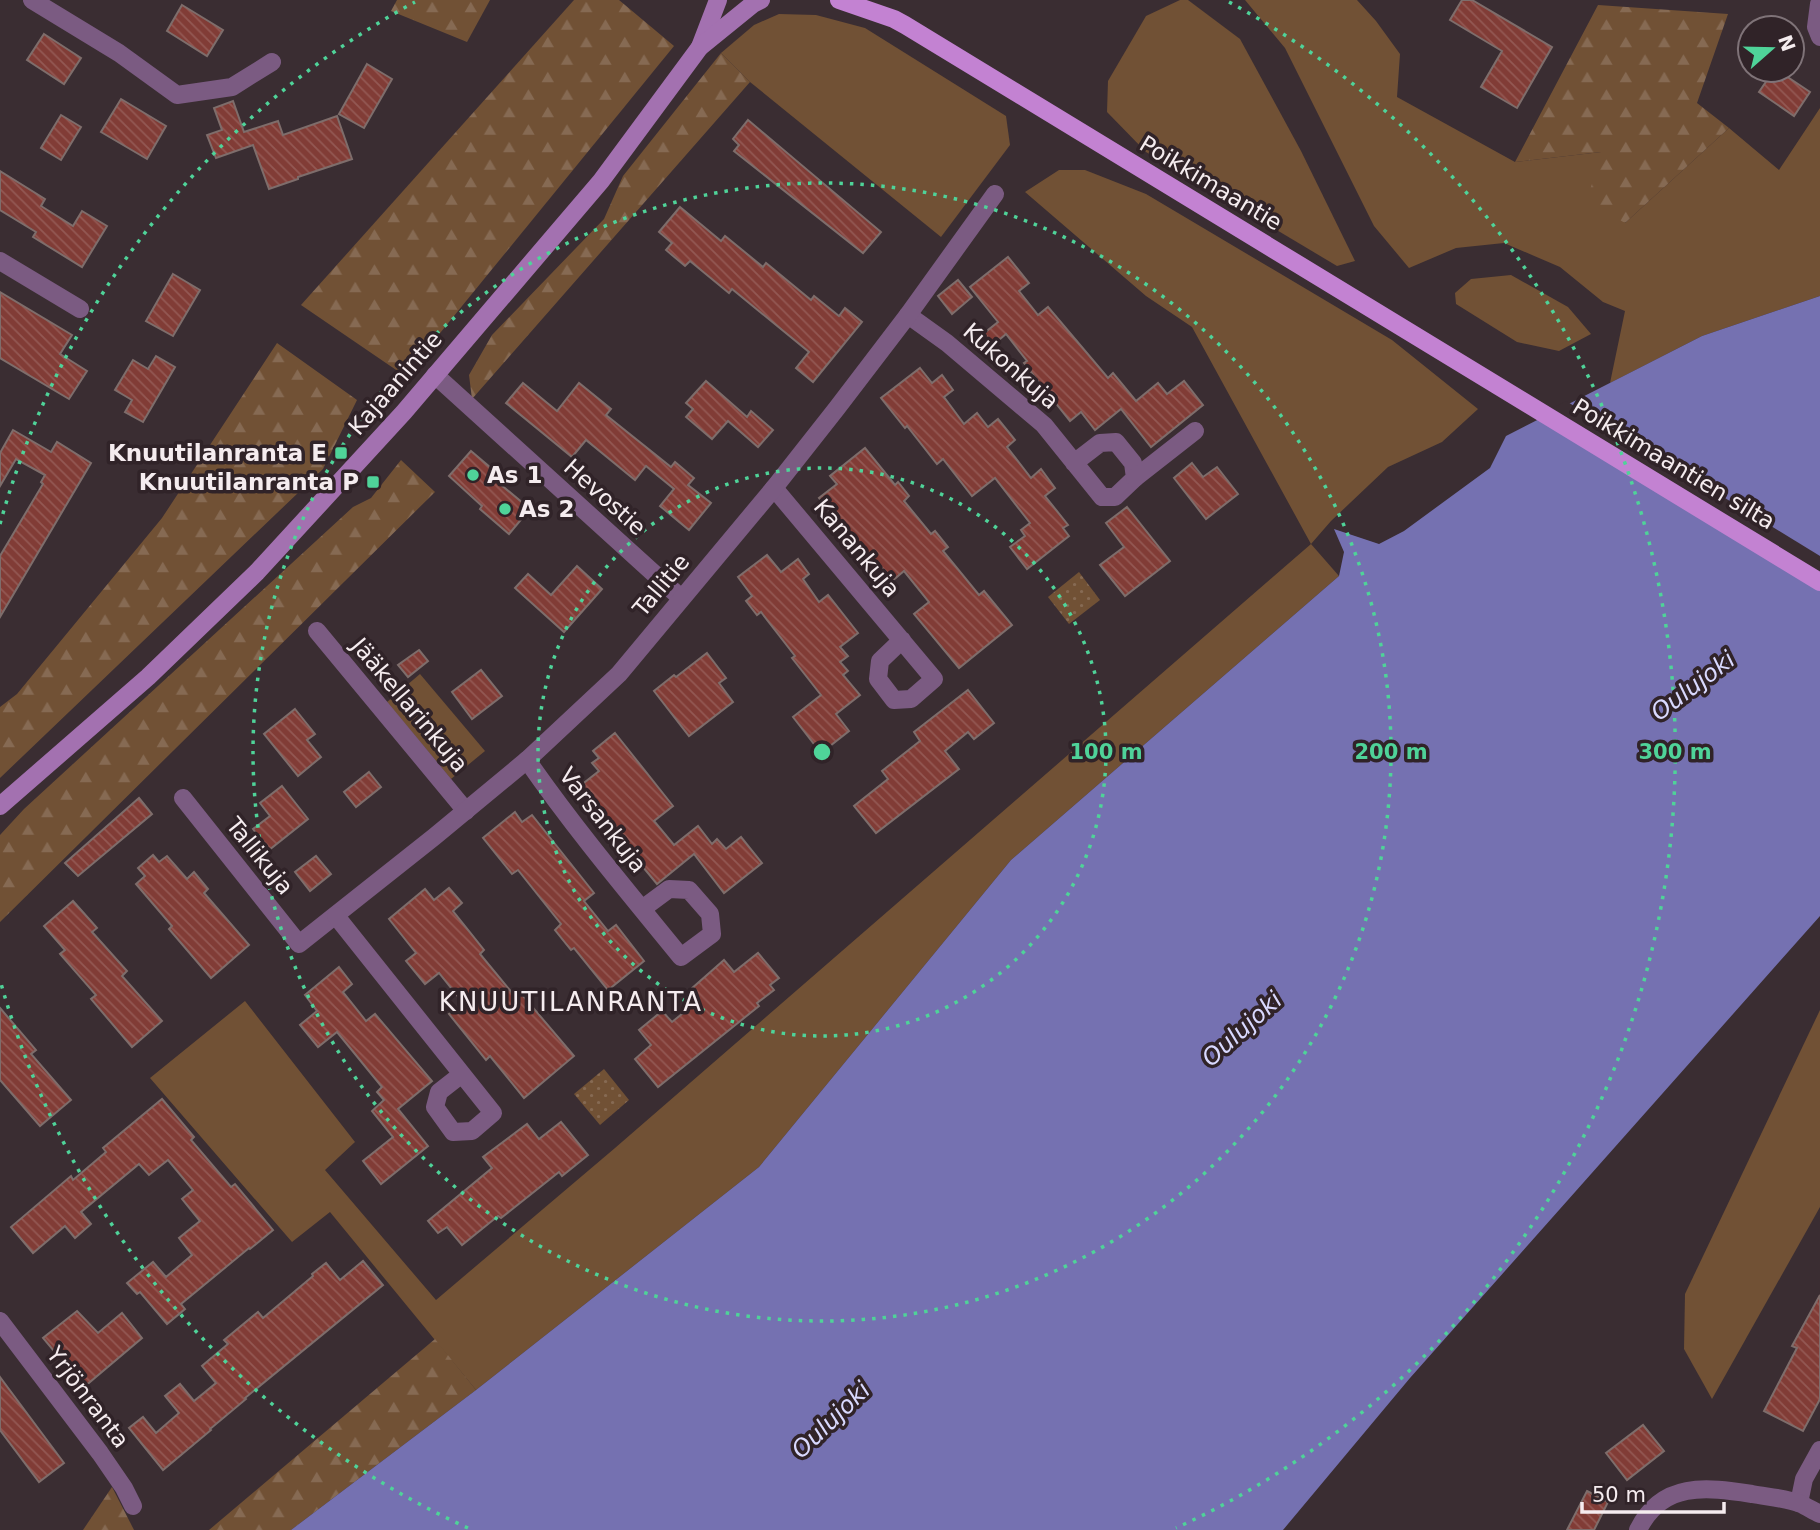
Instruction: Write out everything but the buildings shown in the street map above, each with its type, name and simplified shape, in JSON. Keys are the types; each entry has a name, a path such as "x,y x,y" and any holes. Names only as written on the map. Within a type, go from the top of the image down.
{"main road":[{"name":"Kajaanintie","path":"700,47 718,0"},
{"name":"Kajaanintie","path":"0,806 148,677 257,572 404,412 601,180 700,47 761,0"},
{"name":"Poikkimaantie","path":"839,0 894,19 1503,388"},
{"name":"Poikkimaantie","path":"876,0 894,19"},
{"name":"Poikkimaantien silta","path":"1503,388 1820,582"}],"street":[{"path":"32,0 119,53 177,95 232,87 272,62"},
{"path":"1815,0 1820,4 1816,27 1820,37"},
{"name":"Tallitie","path":"299,944 527,761 619,674 774,488 908,315 995,194"},
{"path":"0,261 80,309"},
{"name":"Kukonkuja","path":"908,315 947,343 1044,425 1102,497 1115,497 1135,478"},
{"name":"Hevostie","path":"435,375 681,598"},
{"path":"1135,478 1195,431"},
{"path":"1074,463 1100,443 1116,442 1133,463 1135,478"},
{"name":"Kanankuja","path":"774,488 902,640"},
{"name":"Jääkellarinkuja","path":"317,631 466,811"},
{"name":"Varsankuja","path":"527,761 642,909"},
{"name":"Tallikuja","path":"183,798 299,944"},
{"path":"336,916 462,1074"},
{"name":"Yrjönranta","path":"0,1321 100,1453 133,1506"},
{"path":"1799,1503 1804,1479 1820,1450"},
{"path":"1638,1530 1644,1517 1661,1500 1686,1490 1708,1488 1799,1503 1820,1514"}],"green space":[{"path":"397,0 490,0 467,42 391,11"},
{"path":"574,0 619,0 674,46 405,376 301,305"},
{"path":"1180,0 1188,0 1240,39 1301,151 1355,261 1337,266 1146,152 1107,112 1108,81 1146,16"},
{"path":"1245,0 1357,0 1400,54 1397,97 1515,162 1601,152 1625,223 1729,128 1779,170 1820,108 1820,296 1702,336 1610,383 1625,311 1603,302 1560,267 1504,243 1456,248 1409,268 1374,226 1285,48"},
{"path":"1598,5 1728,14 1697,103 1729,128 1625,223 1587,201 1601,152 1515,162"},
{"path":"779,14 816,15 865,28 1006,116 1010,145 941,237 750,82 721,53 754,25"},
{"path":"721,53 750,82 472,399 469,375 492,335 604,219 623,176"},
{"path":"1059,170 1085,170 1146,194 1392,340 1478,409 1442,442 1388,467 1331,521 1311,544 1192,327 1146,296 1025,192"},
{"path":"1511,275 1568,307 1591,334 1559,351 1517,342 1456,304 1455,293 1471,279"},
{"path":"277,343 357,400 323,469 0,778 0,707 17,694 162,518"},
{"path":"401,460 435,492 0,922 0,835 24,809 353,507 371,498"},
{"path":"1311,544 1339,576 1011,860 759,1167 476,1390 330,1212 292,1242 150,1078 245,1001 355,1142 325,1170 436,1300"},
{"path":"1079,572 1100,600 1069,624 1048,597"},
{"path":"420,674 485,751 451,779 387,702"},
{"path":"1820,1010 1820,1207 1712,1399 1684,1349 1685,1294"},
{"path":"604,1069 629,1100 600,1125 574,1094"},
{"path":"435,1339 476,1390 291,1530 209,1530"},
{"path":"112,1487 134,1530 83,1530"}],"water":[{"name":"Oulujoki","path":"1820,296 1820,916 1410,1378 1283,1530 291,1530 476,1390 759,1167 1011,860 1339,576 1344,552 1334,529 1379,544 1404,531 1490,468 1506,436 1702,336"}],"pier":[{"path":"1566,401 1820,556 1820,582 1543,413"}],"place":[{"name":"Knuutilanranta E","path":"341,453"},
{"name":"As 1","path":"473,475"},
{"name":"Knuutilanranta P","path":"373,482"},
{"name":"As 2","path":"505,509"}],"district":[{"name":"KNUUTILANRANTA","path":"571,1002"}]}
